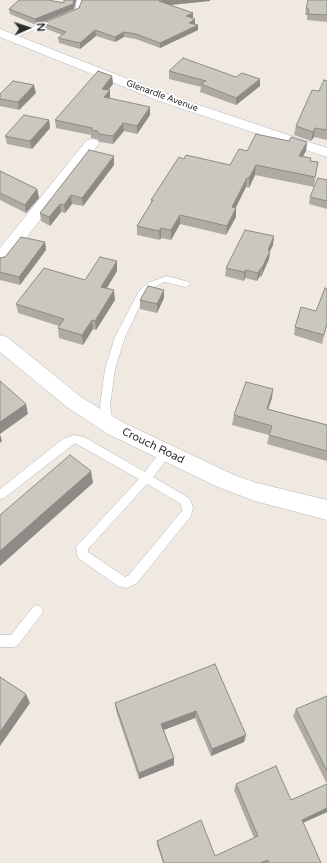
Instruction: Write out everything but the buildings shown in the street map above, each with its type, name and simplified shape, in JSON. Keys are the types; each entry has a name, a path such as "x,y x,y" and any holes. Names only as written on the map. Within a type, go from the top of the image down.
{"street":[{"name":"Glenardle Avenue","path":"6,35 150,93 327,153"},
{"path":"0,260 92,143"},
{"name":"Crouch Road","path":"0,342 74,402 108,423 226,481 255,492 327,510"}],"lane":[{"path":"6,35 76,11 80,4 80,0"},
{"path":"108,423 105,406 110,369 120,337 142,293 151,285 162,280 167,279 186,284"},
{"path":"0,495 67,442 74,439 80,440 146,478 185,501 188,507 187,512 133,579 126,583 122,582 82,554 82,547 146,478 166,452"},
{"path":"0,641 14,641 37,611"}]}
